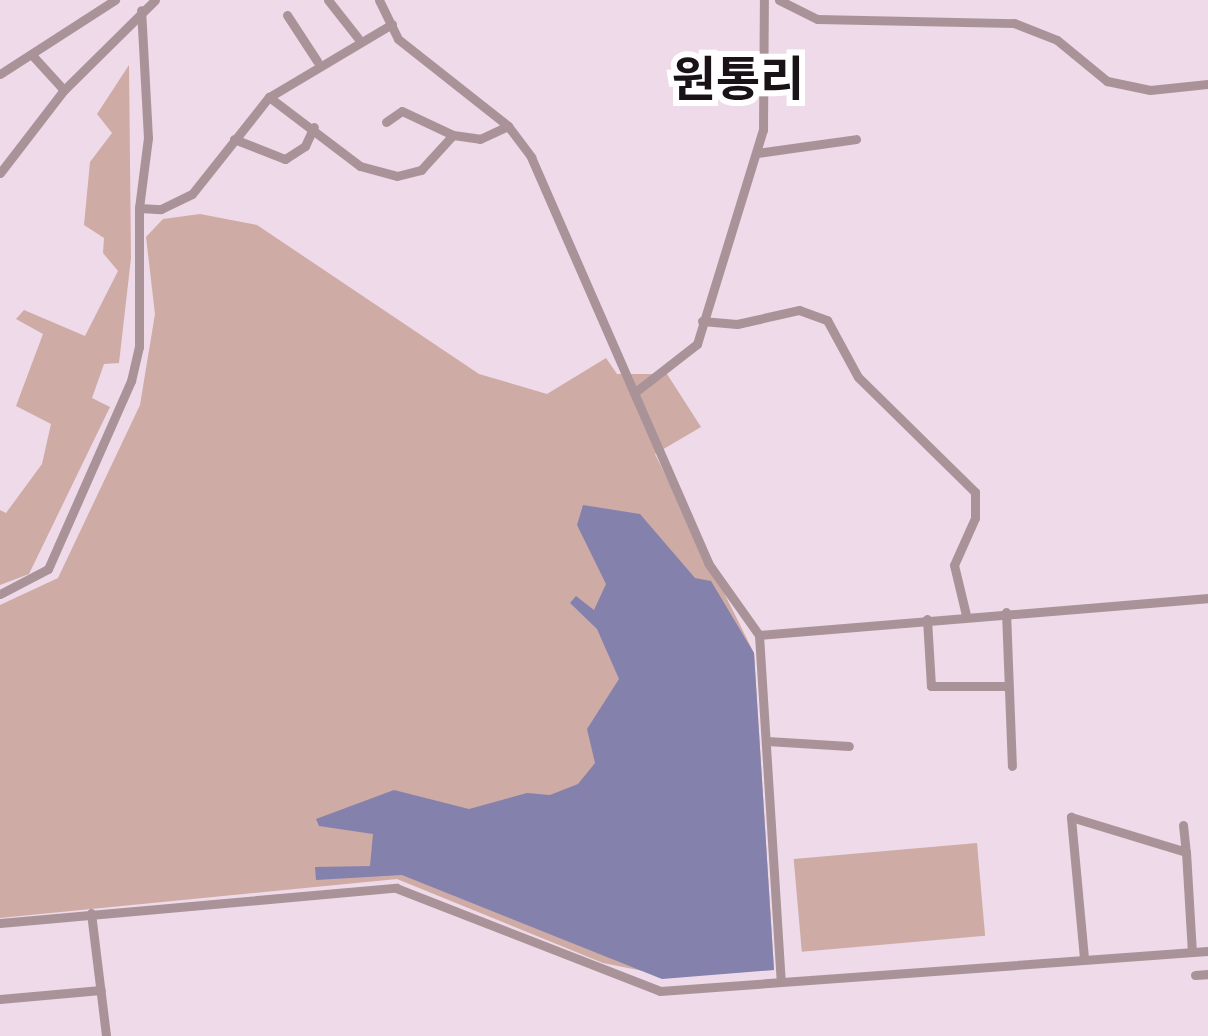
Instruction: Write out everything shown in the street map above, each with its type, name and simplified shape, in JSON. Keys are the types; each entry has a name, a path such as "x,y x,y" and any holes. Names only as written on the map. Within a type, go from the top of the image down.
{"street":[{"path":"0,74 116,0"},
{"path":"0,173 64,90 155,0"},
{"path":"328,0 358,38"},
{"path":"379,0 415,56 508,126 546,182 708,562 759,635 781,981"},
{"path":"634,393 686,359 702,321 757,154 766,105 764,0"},
{"path":"779,0 817,19 1014,23 1057,40 1107,81 1150,90 1208,84"},
{"path":"0,594 48,569 131,381 139,347 139,208 148,138 141,10"},
{"path":"286,15 317,62"},
{"path":"139,208 160,209 192,194 268,97 317,62 392,24"},
{"path":"32,55 64,90"},
{"path":"268,97 314,127 360,166 410,176"},
{"path":"386,122 402,111 453,135 480,140 508,126"},
{"path":"234,139 285,159 314,127"},
{"path":"410,176 453,135"},
{"path":"757,154 856,139"},
{"path":"410,176 416,188"},
{"path":"702,321 737,324 799,310 827,320 858,377 975,492 975,518 954,566 966,615"},
{"path":"759,635 1208,598"},
{"path":"1006,612 1012,766"},
{"path":"927,619 932,686 1008,686"},
{"path":"767,741 849,746"},
{"path":"1084,958 1072,817 1186,852"},
{"path":"1184,825 1192,952"},
{"path":"0,923 396,888 643,987 1208,951"},
{"path":"92,913 106,1036"},
{"path":"1195,975 1208,974"},
{"path":"0,999 101,990"}],"shaded area":[{"path":"129,65 131,258 119,363 104,364 92,398 110,407 29,574 0,585 0,510 6,513 42,464 51,424 16,406 43,334 16,319 24,310 85,336 118,271 103,253 104,238 84,225 90,162 112,133 97,114"},
{"path":"200,214 257,225 479,374 547,394 606,358 617,374 667,374 701,427 655,454 754,653 774,970 648,972 603,963 397,879 0,918 0,605 58,578 140,405 155,314 146,237 163,219"},
{"path":"977,843 985,936 802,952 794,859"}],"water":[{"path":"583,505 640,514 695,578 711,581 754,653 774,970 662,979 402,875 316,880 315,867 370,866 373,834 319,826 316,819 394,790 469,809 527,793 550,795 578,784 595,763 587,729 619,679 597,629 570,603 576,596 594,610 606,584 577,525"}],"district":[{"name":"원통리","path":"738,78"}]}
